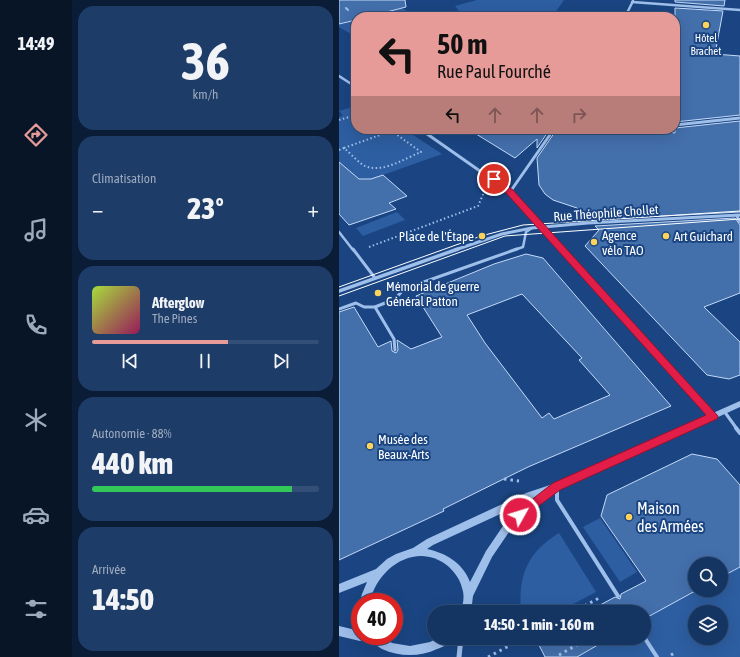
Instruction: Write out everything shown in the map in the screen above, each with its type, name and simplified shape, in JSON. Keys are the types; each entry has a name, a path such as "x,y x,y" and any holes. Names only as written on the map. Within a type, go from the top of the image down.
{"street":[{"path":"628,12 633,1 722,10 740,10"},
{"path":"339,76 351,84"},
{"path":"680,124 740,118"},
{"path":"427,134 510,192 713,416"},
{"path":"510,192 551,134"},
{"path":"738,216 740,222"},
{"name":"Rue Théophile Chollet","path":"339,291 502,234 532,228 738,216"},
{"path":"367,593 369,586 378,573 389,563 415,552 430,542 529,496 557,487 740,404"},
{"path":"467,605 469,594 489,554 508,526 557,487"},
{"path":"415,552 432,553 446,558 457,567 465,579 469,594"},
{"path":"339,589 378,573"},
{"path":"339,631 351,634"},
{"path":"385,645 389,648 406,652 423,651 438,645"},
{"path":"459,657 460,645"}],"lane":[{"path":"339,309 356,303 375,308 394,301 401,295 404,289 523,247 526,232 532,228"},
{"path":"339,232 375,278"},
{"path":"375,308 394,339 395,350"},
{"path":"724,411 740,433"},
{"path":"557,487 557,500 618,596"},
{"path":"649,645 657,657"}],"path":[{"path":"339,120 351,116"},
{"path":"339,150 380,134"},
{"path":"344,148 364,165 371,167 386,166 421,152 396,134"},
{"path":"356,252 478,206 487,184"},
{"path":"504,479 519,481"},
{"path":"586,605 614,590"},
{"path":"488,657 511,645"},
{"path":"559,655 577,645"}],"shaded area":[{"path":"477,0 564,0 556,12 460,12 455,6"},
{"path":"402,8 408,12 386,12"},
{"path":"351,21 351,34 339,27 339,24"},
{"path":"351,107 351,134 412,134 442,154 366,181 364,179 356,180 339,162 339,117 343,115 339,111"},
{"path":"397,212 405,220 363,236 356,228"},
{"path":"600,518 637,572 620,582 583,527"},
{"path":"559,533 596,592 571,605 520,605 521,587 527,566 532,557 548,541"},
{"path":"740,567 740,657 577,657 598,645 651,645 651,615 688,595 688,597 728,597 728,573"}],"building":[{"path":"339,0 405,0 406,7 386,12 351,12 351,21 339,24"},
{"path":"675,0 725,0 724,6 675,2"},
{"path":"675,8 723,11 715,54 740,56 740,115 680,121 680,12 675,12"},
{"path":"740,121 740,212 589,220 577,208 553,200 545,194 539,185 537,158 554,134 680,134 680,127"},
{"path":"476,134 547,134 537,148 537,139 515,158"},
{"path":"339,162 359,179 371,179 383,175 407,196 389,203 396,209 349,225 339,214"},
{"path":"735,218 740,225 740,293 704,307 740,342 740,375 729,379 707,375 585,246 599,230 595,226"},
{"path":"526,254 543,258 671,406 528,467 443,509 444,511 339,560 339,312 354,307 378,347 391,341 392,351 396,353 398,350 397,340 411,349 442,337 416,296 494,264","holes":["522,294 582,358 579,360 610,395 554,419 549,413 542,418 485,343 467,315"]},
{"name":"Maison des Armées","path":"692,454 717,459 740,485 740,567 728,573 728,557 688,557 688,595 651,615 651,605 600,605 615,597 620,599 621,594 646,581 601,516 607,495"},
{"path":"539,645 598,645 577,657 545,657"}],"tram line":[{"path":"339,287 481,236 523,225 740,211"},
{"path":"339,296 505,236 740,219"}],"place":[{"name":"Hôtel Brachet","path":"706,25"},
{"name":"Place de l'Étape","path":"482,236"},
{"name":"Art Guichard","path":"666,236"},
{"name":"Agence vélo TAO","path":"594,242"},
{"name":"Mémorial de guerre Général Patton","path":"378,293"},
{"name":"Musée des Beaux-Arts","path":"370,446"},
{"name":"Maison des Armées","path":"629,517"}],"route":[{"path":"494,179 510,192 713,416 557,487 520,515"}]}
